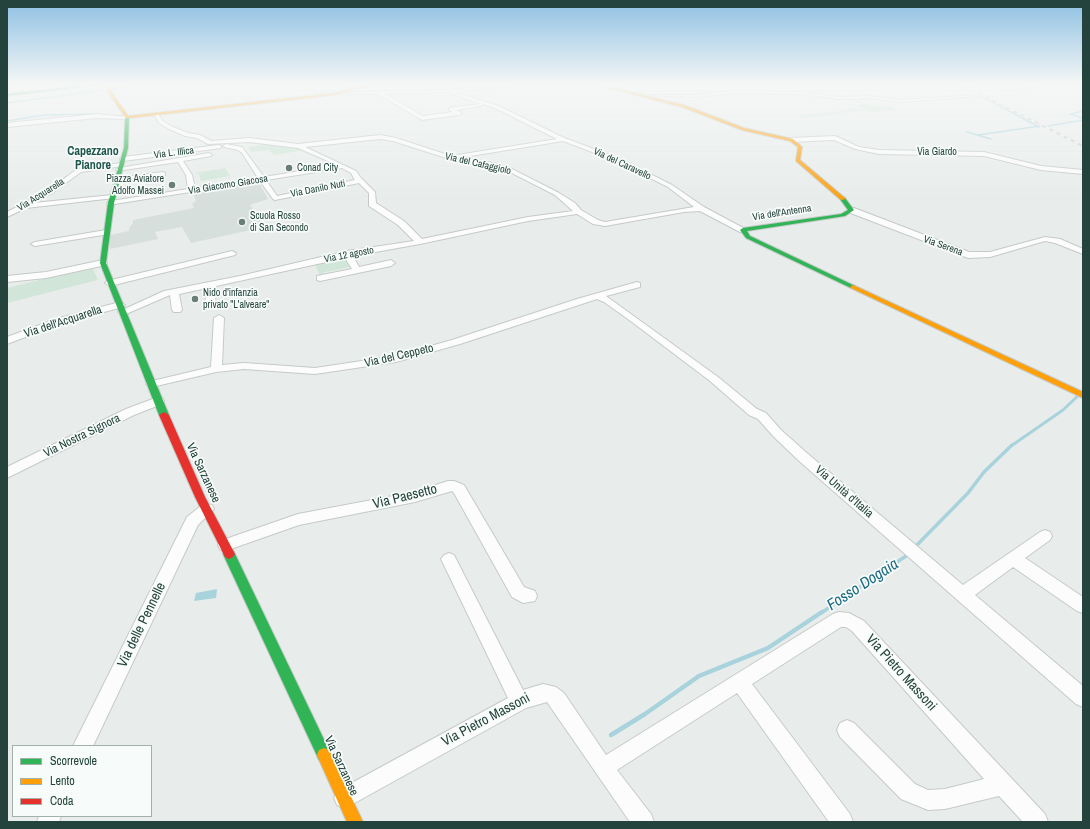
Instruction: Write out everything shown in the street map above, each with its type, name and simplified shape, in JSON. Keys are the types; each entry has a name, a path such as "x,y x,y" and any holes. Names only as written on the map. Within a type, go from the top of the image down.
{"street":[{"path":"7,125 30,123"},
{"name":"Via Sarzanese","path":"127,123 126,148 112,200 106,232 103,263 158,401 206,509 225,545 355,822"},
{"name":"Via del Cafaggiolo","path":"162,123 188,135 198,136 212,145 244,140 298,146 388,137 421,147 449,158 464,162 494,165 510,170 557,194 578,212 596,222 611,224 684,210 701,209"},
{"name":"Via del Caravello","path":"529,123 564,139 618,160 670,186 701,209 743,230"},
{"path":"727,123 743,129 791,140 800,147 798,160 844,200 851,210"},
{"name":"Via Giardo","path":"791,140 835,138 857,148 874,152 984,154 1040,168 1083,172"},
{"path":"449,158 564,139"},
{"path":"212,145 236,147 265,142"},
{"name":"Via L. Illica","path":"121,165 212,145"},
{"path":"298,146 344,166 354,172 372,192 372,204 401,223 420,242"},
{"path":"236,147 244,152 263,179"},
{"path":"121,165 180,161 214,154"},
{"path":"180,161 189,175 192,190"},
{"name":"Via Acquarella","path":"7,215 50,192 79,170 121,165"},
{"name":"Via Giacomo Giacosa","path":"26,206 112,200 192,190 344,166"},
{"path":"118,180 163,174"},
{"name":"Via Danilo Nuti","path":"263,179 275,198 361,181"},
{"name":"Via dell'Antenna","path":"851,210 843,215 743,230 748,237 756,241 1009,362 1083,395"},
{"name":"Via Serena","path":"851,210 968,255 990,254 1045,239 1056,241 1083,252"},
{"name":"Via 12 agosto","path":"121,308 174,292 347,254 420,242 528,219 578,212"},
{"path":"36,244 106,232"},
{"path":"110,283 232,253"},
{"path":"347,254 357,270"},
{"path":"7,280 46,275 103,263"},
{"path":"320,278 391,263"},
{"path":"210,304 212,284"},
{"name":"Via del Ceppeto","path":"152,384 216,369 244,366 315,371 358,366 396,358 456,342 597,296 638,285"},
{"path":"174,292 180,308"},
{"name":"Via Unità d'Italia","path":"597,296 606,300 629,316 714,379 753,412 762,416 777,433 803,457 1083,698"},
{"name":"Via dell'Acquarella","path":"7,341 59,321 121,308"},
{"path":"216,369 219,318"},
{"name":"Via Nostra Signora","path":"7,473 124,415 158,401"},
{"name":"Via Paesetto","path":"225,545 298,520 415,497 448,486 454,486 459,490 518,592 523,596 529,596"},
{"name":"Via delle Pennelle","path":"84,745 138,636 192,521 206,509"},
{"path":"962,595 1045,536"},
{"path":"1014,559 1083,606"},
{"path":"449,560 519,701"},
{"name":"Via Pietro Massoni","path":"603,768 839,619 849,620 858,626 1037,822"},
{"path":"739,681 842,822"},
{"name":"Via Pietro Massoni","path":"343,798 519,701 534,694 550,693 557,699 603,768 643,822"},
{"path":"847,730 908,792 928,800 945,799 1002,785"}],"shaded area":[{"path":"258,181 268,199 250,205 265,227 191,243 182,227 155,232 158,239 110,249 110,235 129,231 133,220 194,208 192,203 196,202 193,192"}],"green space":[{"path":"268,144 295,147 305,150 274,155 269,150 251,152 248,147"},
{"path":"225,168 230,176 201,181 199,174 194,173"},
{"path":"345,258 349,267 322,273 323,276 320,276 315,264"},
{"path":"92,267 98,280 7,303 7,288"}],"water":[{"path":"217,589 216,598 194,601 196,593"}],"waterway":[{"path":"1031,123 1038,126"},
{"path":"1048,126 1067,123"},
{"path":"978,135 1038,126"},
{"path":"967,132 991,139"},
{"name":"Fosso Dogaia","path":"1011,446 1063,410 1083,391"},
{"name":"Fosso Dogaia","path":"914,548 968,493 984,472 1012,445"},
{"name":"Fosso Dogaia","path":"821,613 909,554"},
{"name":"Fosso Dogaia","path":"611,735 645,714 699,676 768,648 822,612"}],"railway":[{"path":"1037,123 1083,146"}],"traffic: fast":[{"path":"127,123 126,148 111,203 103,263 164,415"},
{"path":"843,199 851,210 843,215 743,230 748,237 853,287"},
{"path":"229,554 324,755"}],"traffic: slow":[{"path":"727,123 743,129 791,140 800,147 798,160 843,199"},
{"path":"853,287 1083,395"},
{"path":"324,755 355,822"}],"traffic: jam":[{"path":"164,415 200,497 229,554"}],"place":[{"name":"Conad City","path":"289,168"},
{"name":"Piazza Aviatore Adolfo Massei","path":"172,185"},
{"name":"Scuola Rosso di San Secondo","path":"242,222"},
{"name":"Nido d'infanzia privato \"L'alveare\"","path":"195,299"}],"district":[{"name":"Capezzano Pianore","path":"93,159"}]}
